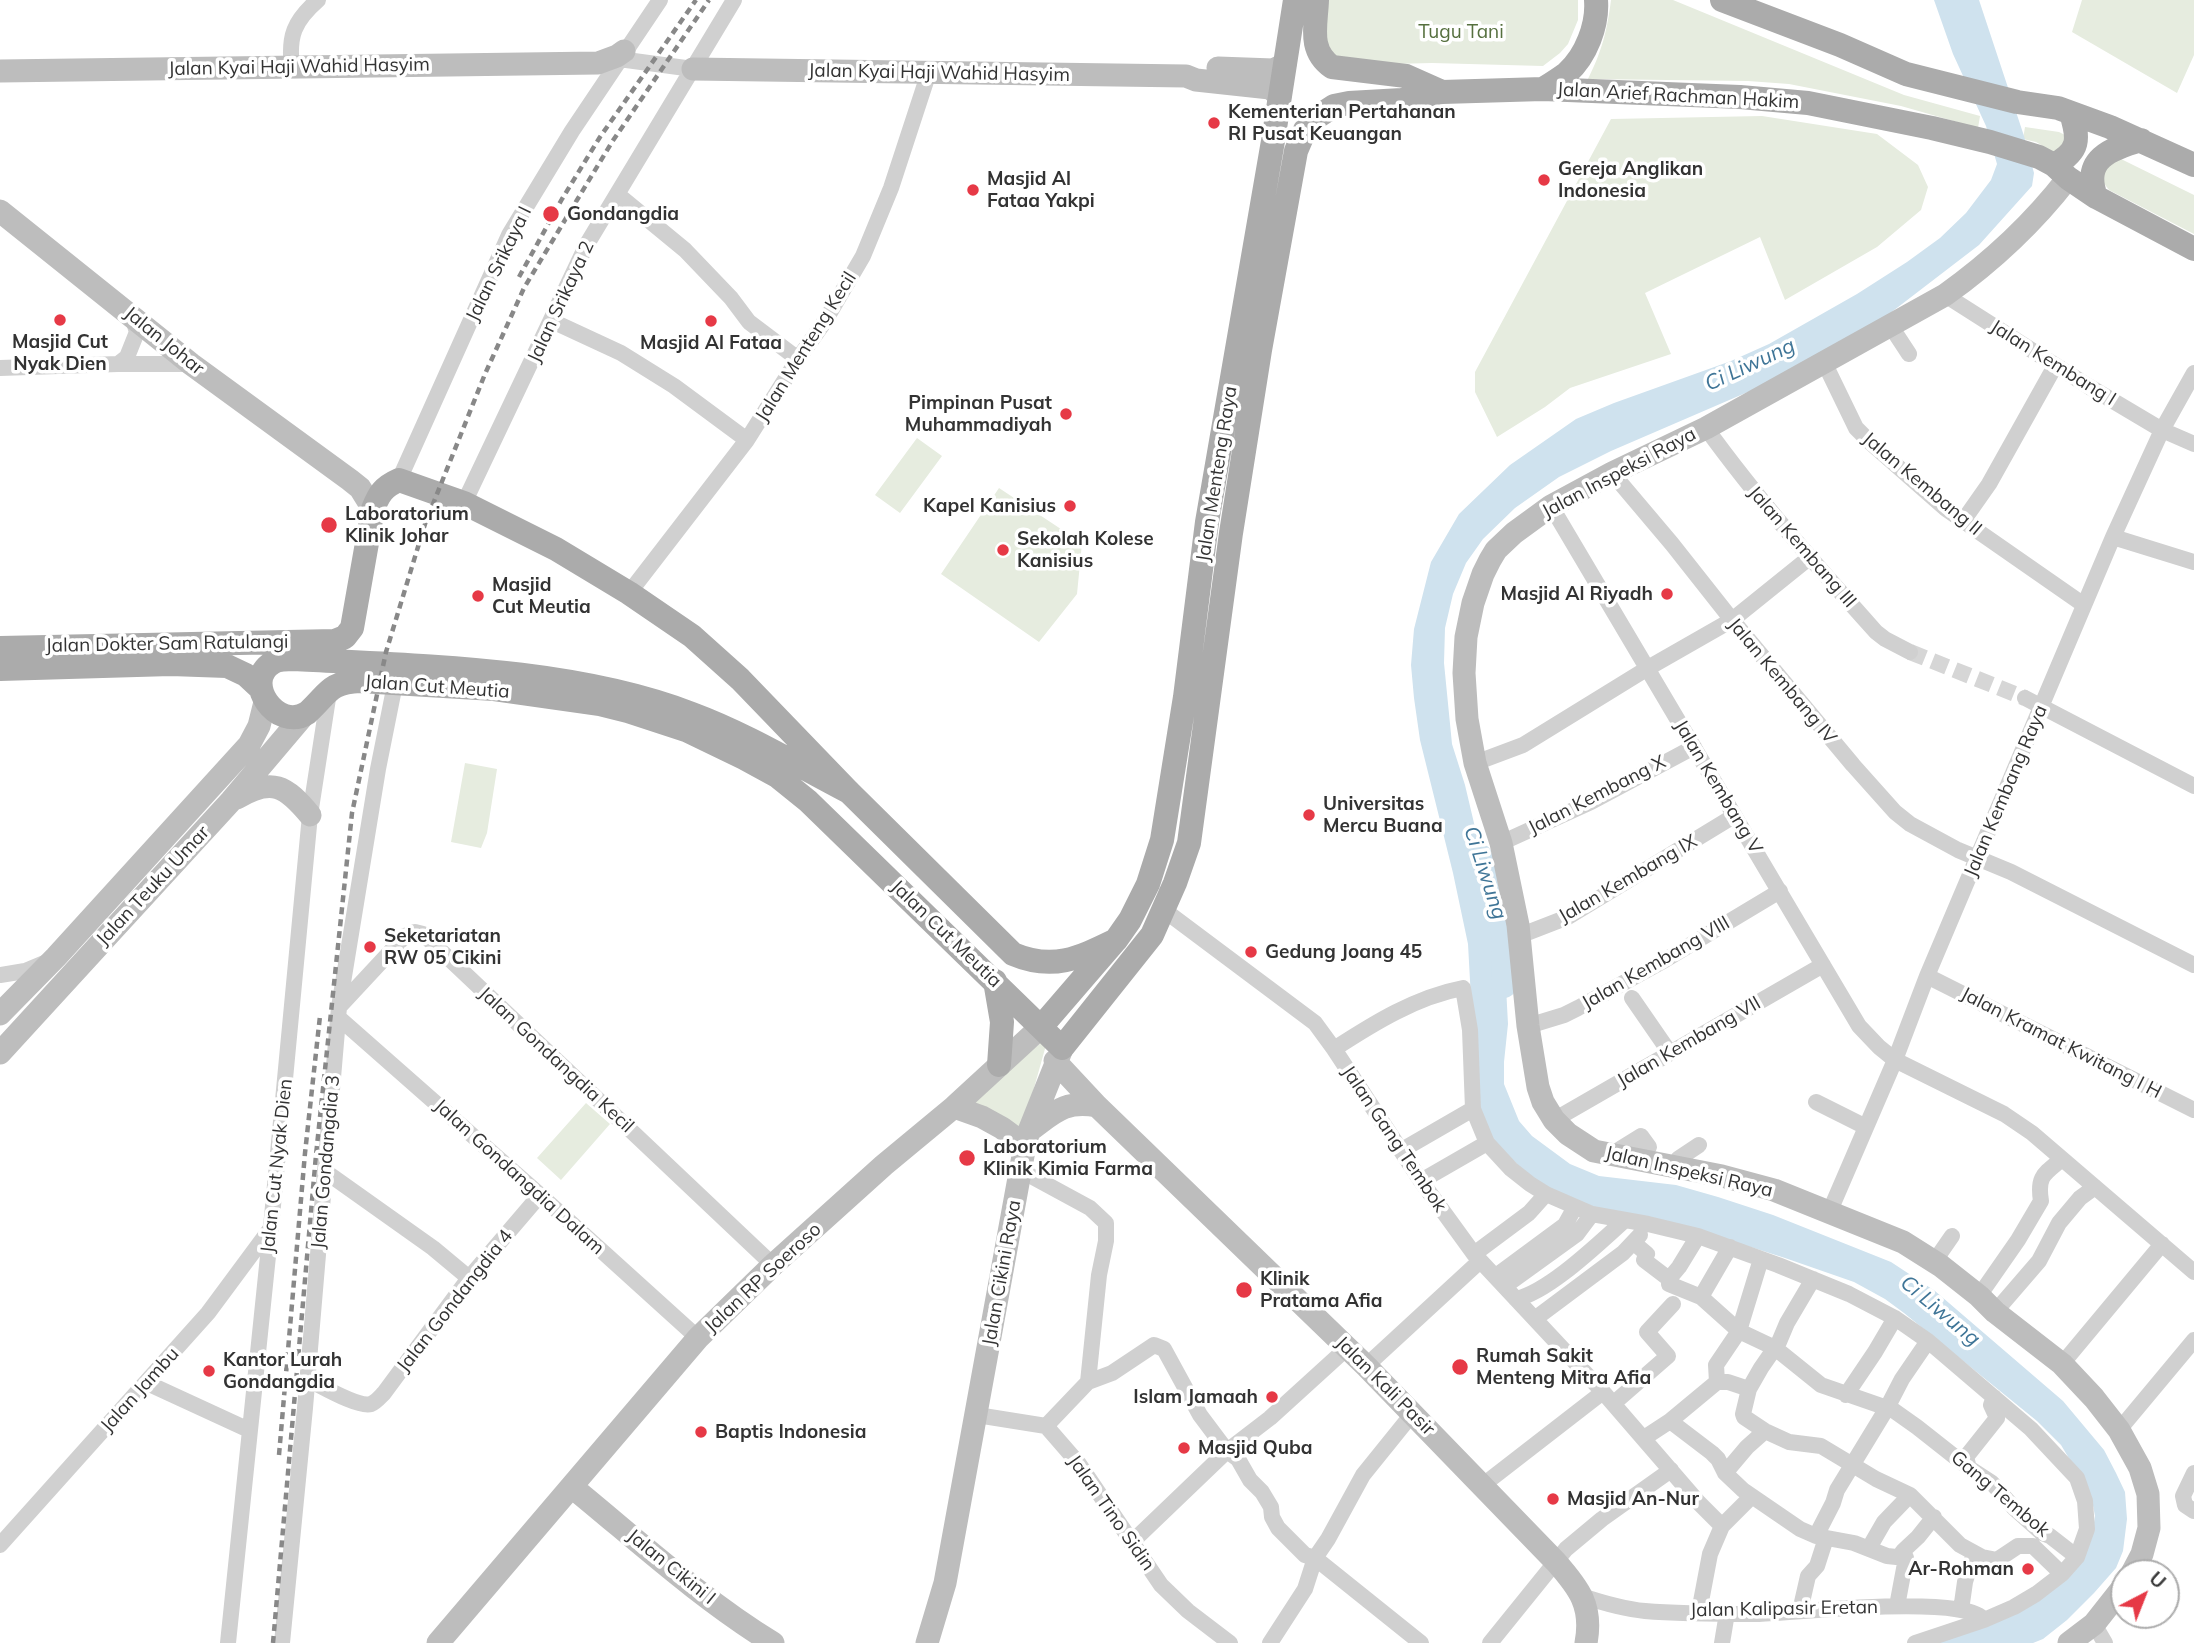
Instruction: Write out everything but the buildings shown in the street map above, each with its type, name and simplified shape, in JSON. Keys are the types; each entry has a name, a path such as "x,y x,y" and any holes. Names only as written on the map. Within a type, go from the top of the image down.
{"main road":[{"path":"1543,89 1568,72 1581,54 1595,22 1596,0"},
{"path":"1722,0 1840,45 1906,74 2017,102 2065,111 2141,140 2194,165"},
{"name":"Jalan Arief Rachman Hakim","path":"1298,1 1317,52 1323,61 1332,67 1401,75 1442,92"},
{"name":"Jalan Menteng Raya","path":"1116,940 1130,920 1148,884 1162,840 1185,697 1207,522 1298,1"},
{"name":"Jalan Arief Rachman Hakim","path":"1296,151 1305,130 1314,119 1334,106 1402,100 1442,92 1543,89 1740,97 1808,103 1990,142 2054,167 2096,197 2194,249"},
{"path":"2054,167 2067,158 2075,144 2077,131 2065,111"},
{"path":"2096,197 2091,184 2101,157 2113,148 2141,140"},
{"name":"Jalan Menteng Raya","path":"1152,935 1184,856 1193,821 1231,533 1260,350 1296,151"},
{"path":"373,509 386,485 399,480"},
{"name":"Jalan Cut Meutia","path":"399,480 464,503 556,549 629,593 692,636 740,679 849,792 1013,954 1027,960 1057,963 1116,940"},
{"name":"Jalan Dokter Sam Ratulangi","path":"8,658 335,640 345,637 352,628 373,509"},
{"name":"Jalan Dokter Sam Ratulangi","path":"8,658 227,666 246,675 263,696"},
{"name":"Jalan Cut Meutia","path":"263,696 262,679 267,667 279,660 294,659 497,673 579,685 633,695 692,714 753,741 849,792"},
{"name":"Jalan Cut Meutia","path":"330,690 345,682 494,689 600,704 686,730 744,758 776,776 807,801 1041,1027 1058,1055"},
{"path":"263,696 278,714 303,716 330,690"},
{"name":"Jalan Cikini Raya","path":"1058,1055 1152,935"},
{"name":"Jalan RP Soeroso","path":"1041,1027 1116,940"},
{"path":"999,1065 1002,1022 993,979 1010,965 1013,954"}],"street":[{"path":"292,68 290,47 299,19 296,0"},
{"path":"299,19 318,0"},
{"name":"Jalan Srikaya I","path":"399,480 509,235 612,64 660,0"},
{"name":"Jalan Srikaya 2","path":"464,503 587,244 734,0"},
{"path":"612,64 693,69"},
{"name":"Jalan Kyai Haji Wahid Hasyim","path":"0,71 612,64"},
{"name":"Jalan Kyai Haji Wahid Hasyim","path":"1186,76 1198,68 1273,70 1285,64"},
{"name":"Jalan Kyai Haji Wahid Hasyim","path":"693,69 1186,76 1196,80 1270,88 1280,96"},
{"name":"Jalan Menteng Kecil","path":"629,593 747,440 825,321 863,256 891,188 929,72"},
{"name":"Jalan Inspeksi Raya","path":"2054,167 2012,239 1968,279 1945,295 1706,428 1551,506 1514,533 1496,550 1483,574 1466,637 1464,673 1467,719 1475,763 1501,843 1519,936 1528,1026 1538,1087 1543,1102 1554,1119 1568,1135 1594,1151 1721,1176 1774,1190 1903,1242 1934,1262 2062,1364 2119,1430 2140,1468 2148,1494 2149,1528 2140,1559"},
{"path":"617,194 685,250 731,298 749,322 798,359"},
{"name":"Jalan Johar","path":"0,211 191,364 360,488 373,509"},
{"name":"Jalan Kembang I","path":"1945,295 2055,366 2162,430 2194,444"},
{"path":"118,364 127,356 137,332 132,316"},
{"path":"552,320 621,353 684,393 747,440"},
{"path":"1890,325 1909,354"},
{"name":"Jalan Kembang II","path":"1824,362 1856,428 1946,509 2084,605"},
{"path":"0,369 191,364"},
{"path":"1963,521 1989,484 2055,366"},
{"name":"Jalan Kembang Raya","path":"1829,1213 2113,537 2162,430 2194,373"},
{"name":"Jalan Kembang III","path":"1706,428 1737,471 1809,558 1877,632 1910,652"},
{"name":"Jalan Johar","path":"331,466 376,481 399,480"},
{"name":"Jalan Kembang IV","path":"1612,473 1853,765 1895,812 1910,824 1958,850 1978,857 2194,965"},
{"name":"Jalan Kembang V","path":"1551,506 1859,1026 1895,1060 2004,1114 2032,1133 2194,1272"},
{"path":"2113,537 2194,562"},
{"path":"1475,763 1523,745 1732,620 1809,558"},
{"name":"Jalan Gondangdia 3","path":"282,1643 339,1012 378,769 396,684"},
{"name":"Jalan Cut Nyak Dien","path":"228,1643 310,816 330,690"},
{"name":"Jalan Teuku Umar","path":"0,1016 248,745 259,726 263,696"},
{"path":"2025,698 2194,786"},
{"name":"Jalan Teuku Umar","path":"0,1054 231,801 303,716"},
{"name":"Jalan Kembang X","path":"1501,843 1591,802 1693,747"},
{"path":"231,801 254,788 266,786 282,789 296,798 310,816"},
{"name":"Jalan Kembang IX","path":"1519,936 1568,917 1734,816"},
{"name":"Jalan Kembang VIII","path":"1528,1026 1564,1016 1665,960 1780,891"},
{"name":"Jalan Gang Tembok","path":"1164,910 1315,1023 1421,1181 1477,1257 1609,1397 1699,1503 1723,1527"},
{"name":"Jalan Gondangdia Kecil","path":"339,1012 405,936 415,932 423,934 773,1265"},
{"path":"0,975 25,971 56,957"},
{"name":"Jalan Kembang VII","path":"1554,1119 1824,965"},
{"name":"Jalan Kramat Kwitang I H","path":"1927,976 2194,1110"},
{"path":"1334,1049 1403,1008 1444,992 1463,988 1470,1030 1473,1109 1487,1143 1511,1169 1530,1184 1592,1214 1698,1236 1849,1294 1895,1318 1928,1341 2031,1429 2077,1478 2085,1501 2087,1518 2087,1529 2077,1557 2063,1574 2014,1607 1915,1643"},
{"path":"1632,998 1670,1053"},
{"name":"Jalan Gondangdia Dalam","path":"339,1012 698,1338"},
{"path":"0,1016 17,1035"},
{"name":"Jalan RP Soeroso","path":"438,1643 698,1338 773,1265 1041,1027"},
{"name":"Jalan Kali Pasir","path":"1058,1055 1097,1106 1413,1413 1487,1481 1583,1596"},
{"name":"Jalan Cikini Raya","path":"927,1643 945,1583 1027,1138 1058,1055"},
{"path":"1816,1102 1866,1127"},
{"path":"954,1107 1027,1138 1067,1106 1081,1103 1097,1106"},
{"path":"1402,1150 1473,1109"},
{"path":"1421,1181 1487,1143"},
{"path":"1676,1168 1678,1159 1699,1145"},
{"path":"1979,1296 2041,1201 2038,1186 2045,1174 2062,1159"},
{"path":"1020,1170 1090,1208 1106,1223 1088,1382"},
{"path":"326,1172 433,1248 469,1278"},
{"path":"1995,1312 2039,1261 2059,1223 2080,1198 2095,1186"},
{"path":"1366,1366 1477,1257 1529,1213 1546,1194"},
{"name":"Jalan Gondangdia 4","path":"307,1379 352,1400 369,1405 374,1402 384,1393 469,1278 540,1195"},
{"path":"1501,1281 1565,1225 1576,1207"},
{"path":"1501,1281 1577,1234 1592,1214"},
{"path":"1516,1299 1530,1296 1582,1258 1625,1220"},
{"path":"1536,1318 1634,1243 1648,1224"},
{"name":"Jalan Jambu","path":"0,1545 208,1313 271,1227"},
{"path":"1669,1279 1698,1236"},
{"path":"1934,1262 1952,1236"},
{"name":"Gang Tembok","path":"1634,1243 1647,1254 1644,1260 1669,1279 1669,1284 1701,1297 1739,1331 1775,1348 1821,1385 1887,1408 1917,1427 1992,1483 2014,1508 2042,1533 2077,1557"},
{"path":"2062,1364 2162,1244"},
{"path":"1701,1297 1730,1247"},
{"path":"1717,1381 1716,1365 1739,1331 1761,1259"},
{"path":"1813,1279 1749,1389 1743,1409 1744,1417 1789,1442 1821,1446 1876,1479 1910,1495 1961,1545 1974,1553 1965,1582 1961,1610"},
{"path":"1487,1481 1668,1356 1647,1332 1673,1304"},
{"path":"1846,1395 1895,1318"},
{"path":"2119,1430 2194,1340"},
{"path":"1800,1611 1808,1576 1817,1566 1821,1537 1837,1490 1902,1379 1928,1341"},
{"path":"977,1415 1046,1426 1088,1382 1112,1373 1154,1345 1164,1349 1200,1415 1262,1492 1271,1507 1272,1517 1278,1528 1306,1555 1315,1558 1421,1643"},
{"path":"1131,1543 1227,1451 1270,1418 1347,1348"},
{"path":"1644,1438 1670,1421 1717,1381 1749,1389"},
{"path":"147,1382 249,1430"},
{"path":"1969,1468 1966,1457 1997,1418 1991,1405 1994,1397"},
{"path":"1270,1643 1305,1589 1315,1558 1363,1475 1413,1413"},
{"path":"1670,1421 1712,1453 1724,1473 1751,1497 1789,1523 1821,1537 1869,1548 1888,1556 1906,1558"},
{"name":"Jalan Tino Sidin","path":"1046,1426 1079,1464 1161,1585 1188,1611 1230,1643"},
{"path":"1724,1473 1765,1431"},
{"path":"1490,1643 1566,1549 1602,1519 1671,1470"},
{"path":"2194,1473 2182,1496 2185,1505 2194,1511"},
{"name":"Jalan Cikini I","path":"572,1487 712,1601 773,1643"},
{"path":"1869,1548 1884,1522 1910,1495"},
{"path":"1699,1612 1710,1554 1723,1527 1751,1497"},
{"path":"1897,1606 1906,1558 1903,1551 1934,1517"},
{"name":"Gang Tembok","path":"1974,1553 1997,1560 2018,1546 2033,1546 2063,1574"},
{"path":"1583,1596 1588,1618 1586,1643"},
{"name":"Jalan Kalipasir Eretan","path":"1583,1596 1602,1603 1645,1611 1757,1614 1897,1606 1943,1607 1977,1613 1984,1620"},
{"path":"2069,1643 2099,1633 2110,1612"},
{"path":"1722,1643 1727,1613"}],"green space":[{"name":"Tugu Tani","path":"1321,0 1578,0 1578,20 1568,44 1543,66 1432,63 1353,65 1336,62 1318,21"},
{"path":"1611,0 1673,0 1904,95 1980,116 1978,128 1901,106 1789,84 1588,79 1603,41"},
{"path":"2082,0 2194,0 2194,55 2177,93 2072,32"},
{"path":"1762,116 1877,134 1918,165 1928,187 1921,210 1877,247 1785,300 1760,237 1645,293 1671,354 1570,388 1497,437 1475,392 1475,372 1611,119"},
{"path":"2025,127 2059,132 2067,136 2068,143 2055,153 2036,142 2023,139"},
{"path":"2121,159 2194,195 2194,234 2109,190 2103,182 2104,167"},
{"path":"917,438 942,456 900,513 875,495"},
{"path":"999,488 1082,543 1077,594 1039,642 941,574"},
{"path":"465,763 497,769 487,833 481,848 451,842"},
{"path":"1048,1038 1020,1138 968,1105 1007,1068"},
{"path":"586,1103 610,1124 561,1180 537,1158"}],"water":[{"path":"1934,0 1979,0 2024,136 2034,173 2032,186 1979,245 1889,314 1778,379 1611,451 1559,477 1515,508 1483,539 1466,563 1453,594 1445,628 1444,663 1452,744 1465,785 1504,950 1508,1024 1504,1084 1519,1121 1532,1136 1570,1164 1599,1176 1676,1185 1718,1197 1773,1215 1891,1262 1935,1291 2063,1401 2104,1450 2125,1492 2127,1519 2123,1551 2120,1559 2110,1559 2110,1575 2067,1620 2043,1639 2033,1643 1929,1643 2001,1616 2091,1540 2095,1516 2091,1495 2061,1445 2037,1421 1904,1313 1854,1282 1688,1227 1604,1212 1539,1186 1489,1136 1477,1108 1468,944 1420,740 1411,665 1414,629 1431,562 1459,514 1510,465 1576,419 1769,344 1907,262 1940,238 1966,213 1991,180 1997,164 1986,126 1953,54"}],"waterway":[{"name":"Ci Liwung","path":"1479,856 1505,935 1504,985"}],"tunnel":[{"path":"1910,652 2025,698"}],"railway":[{"path":"519,277 600,137 696,0"},
{"path":"273,1643 316,1155 352,813 386,652 425,524 485,374 524,288 612,142 709,0"},
{"path":"279,1455 305,1153 320,1016"}],"place":[{"name":"Kementerian Pertahanan RI Pusat Keuangan","path":"1214,123"},
{"name":"Gereja Anglikan Indonesia","path":"1544,180"},
{"name":"Masjid Al Fataa Yakpi","path":"973,190"},
{"name":"Gondangdia","path":"551,214"},
{"name":"Masjid Cut Nyak Dien","path":"60,320"},
{"name":"Masjid Al Fataa","path":"711,321"},
{"name":"Pimpinan Pusat Muhammadiyah","path":"1066,414"},
{"name":"Kapel Kanisius","path":"1070,506"},
{"name":"Laboratorium Klinik Johar","path":"329,525"},
{"name":"Sekolah Kolese Kanisius","path":"1003,550"},
{"name":"Masjid Al Riyadh","path":"1667,594"},
{"name":"Masjid Cut Meutia","path":"478,596"},
{"name":"Universitas Mercu Buana","path":"1309,815"},
{"name":"Seketariatan RW 05 Cikini","path":"370,947"},
{"name":"Gedung Joang 45","path":"1251,952"},
{"name":"Laboratorium Klinik Kimia Farma","path":"967,1158"},
{"name":"Klinik Pratama Afia","path":"1244,1290"},
{"name":"Rumah Sakit Menteng Mitra Afia","path":"1460,1367"},
{"name":"Kantor Lurah Gondangdia","path":"209,1371"},
{"name":"Islam Jamaah","path":"1272,1397"},
{"name":"Baptis Indonesia","path":"701,1432"},
{"name":"Masjid Quba","path":"1184,1448"},
{"name":"Masjid An-Nur","path":"1553,1499"},
{"name":"Ar-Rohman","path":"2028,1569"}]}
